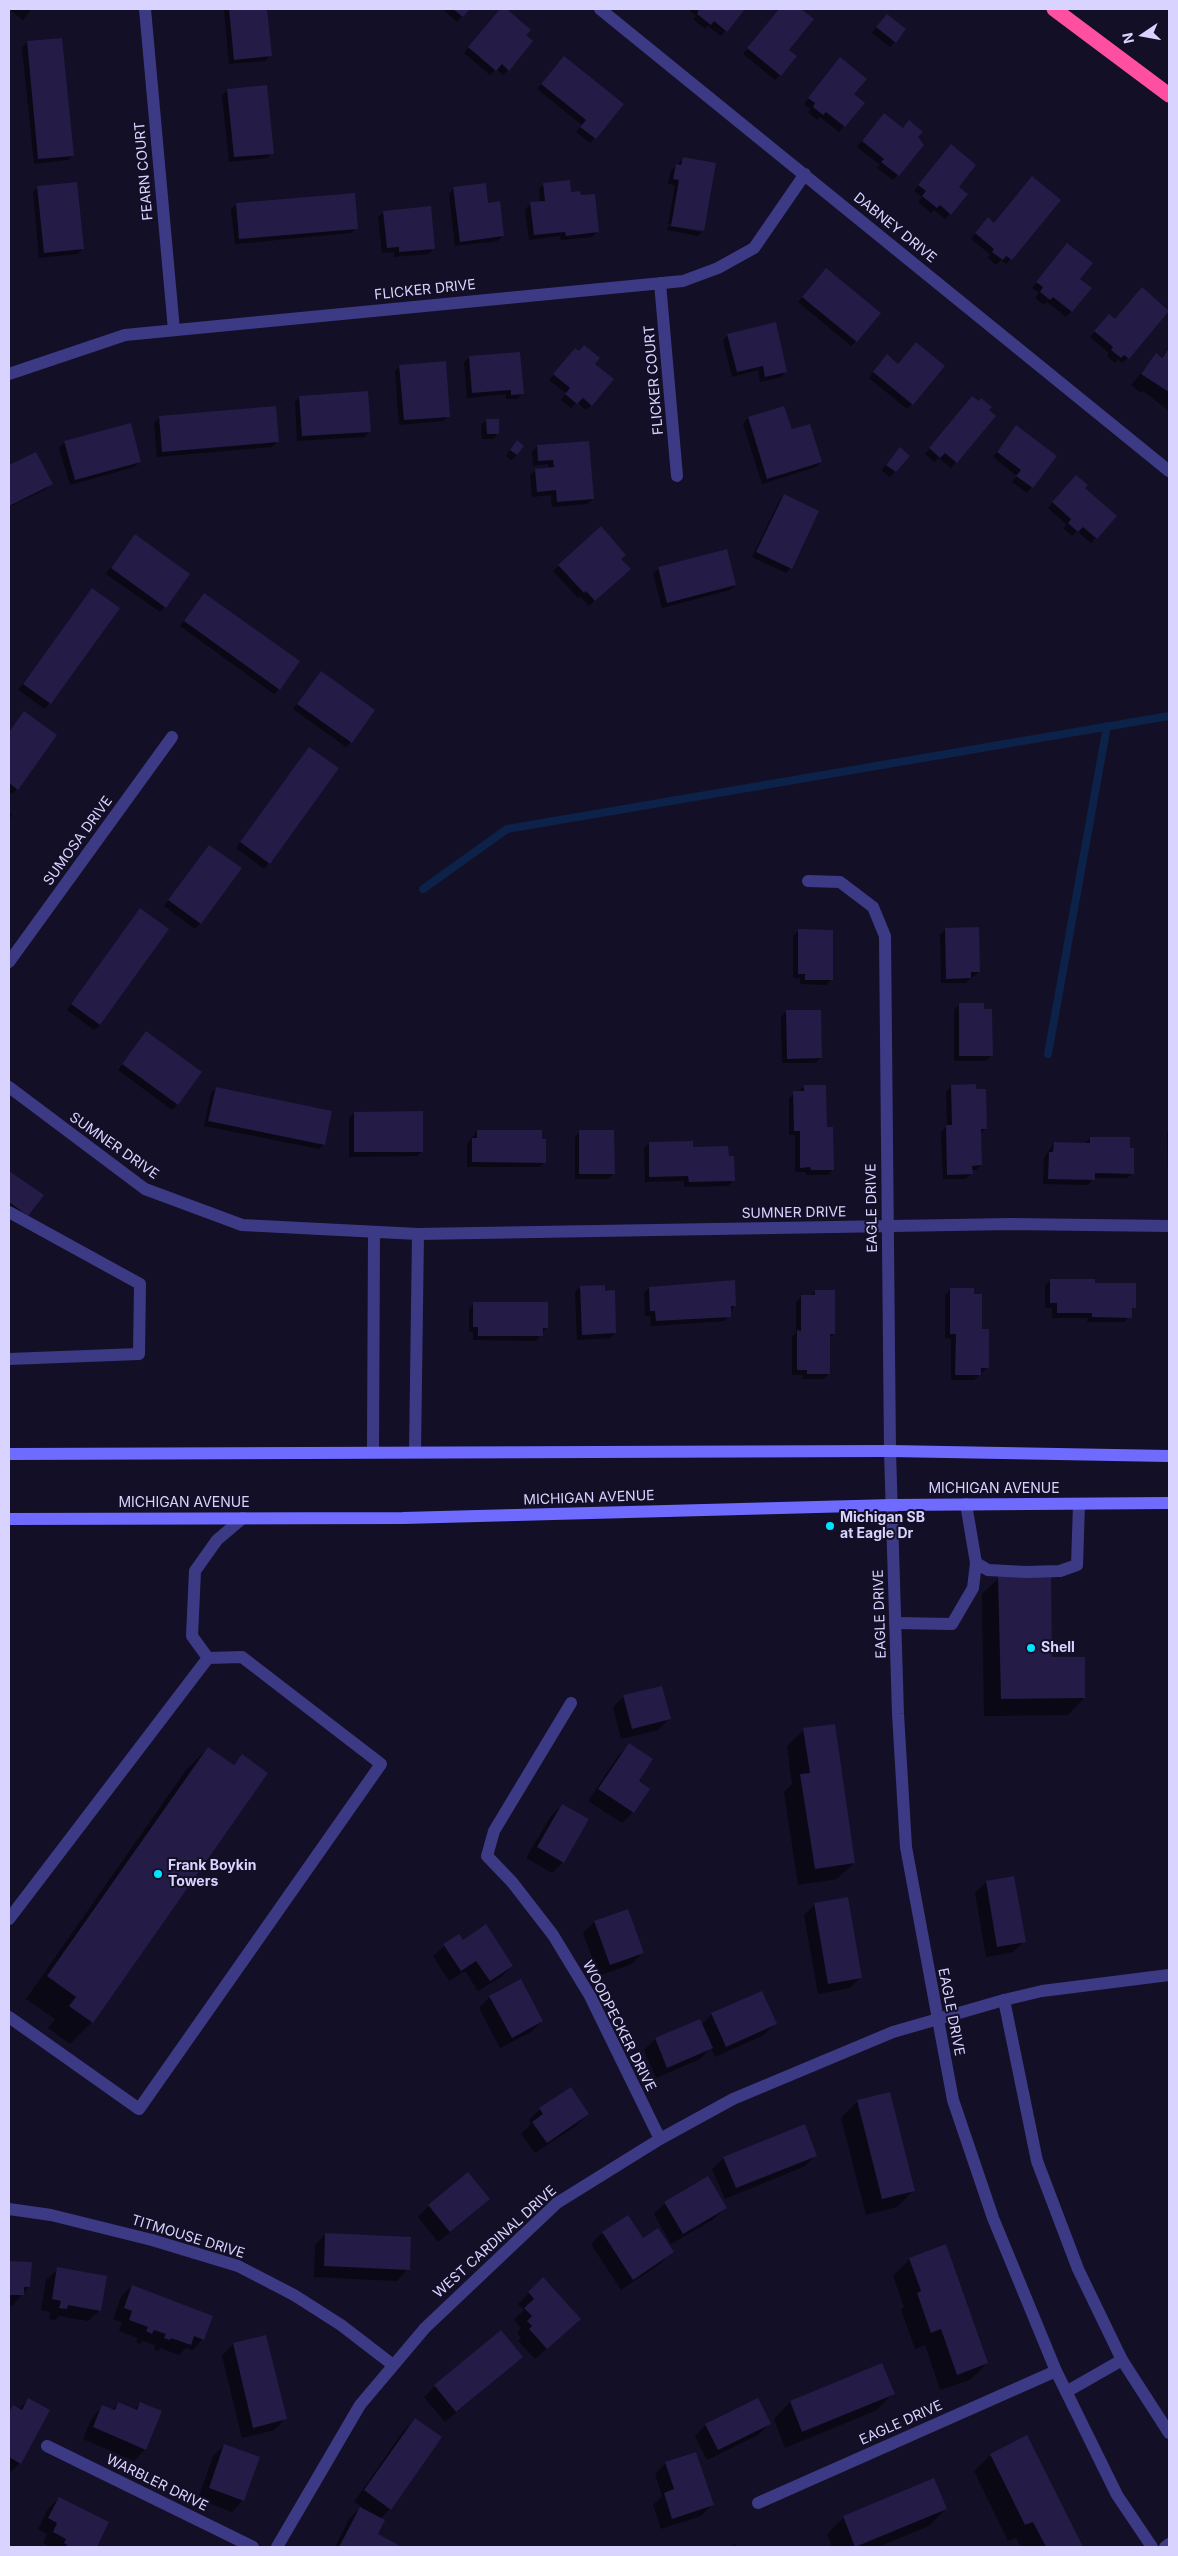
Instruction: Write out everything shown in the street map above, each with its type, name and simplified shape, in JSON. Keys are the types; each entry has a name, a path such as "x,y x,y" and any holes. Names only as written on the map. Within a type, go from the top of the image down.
{"highway":[{"path":"1054,9 1169,95"}],"main road":[{"path":"9,1454 890,1451 1169,1456"},
{"name":"MICHIGAN AVENUE","path":"9,1519 403,1518 892,1505 1169,1503"}],"street":[{"name":"FEARN COURT","path":"145,9 174,330"},
{"name":"DABNEY DRIVE","path":"600,9 1169,471"},
{"name":"FLICKER DRIVE","path":"9,374 125,335 682,280 718,268 754,248 805,174"},
{"name":"FLICKER COURT","path":"660,282 677,476"},
{"name":"SUMOSA DRIVE","path":"9,962 172,737"},
{"name":"EAGLE DRIVE","path":"808,881 840,882 873,907 886,936 890,1451 895,1623 906,1847 953,2100 993,2218 1056,2371 1117,2495 1152,2547"},
{"name":"SUMNER DRIVE","path":"9,1087 145,1189 242,1225 418,1234 1011,1224 1169,1226"},
{"path":"9,1212 140,1284 139,1354 9,1359"},
{"path":"373,1452 374,1233"},
{"path":"415,1452 418,1234"},
{"path":"895,1623 952,1624 973,1588 976,1562 966,1504"},
{"path":"976,1562 988,1570 1007,1571 1060,1571 1077,1566 1079,1504"},
{"path":"208,1658 192,1636 195,1571 216,1540 243,1518"},
{"path":"9,2017 139,2109 381,1764 242,1657 208,1658"},
{"path":"9,1919 208,1658"},
{"name":"WOODPECKER DRIVE","path":"571,1703 494,1831 487,1856 512,1882 553,1935 586,1989 660,2139"},
{"name":"WEST CARDINAL DRIVE","path":"276,2547 360,2405 425,2328 557,2203 660,2139 733,2099 893,2032 1004,2000 1042,1992 1169,1976"},
{"path":"1004,2000 1037,2160 1078,2269 1122,2360 1169,2434"},
{"name":"TITMOUSE DRIVE","path":"9,2209 51,2214 152,2240 238,2266 294,2295 342,2325 393,2365"},
{"path":"1066,2392 1122,2360"},
{"name":"EAGLE DRIVE","path":"758,2503 1056,2371"},
{"name":"WARBLER DRIVE","path":"47,2446 253,2547"},
{"path":"1165,2547 1169,2544"}],"building":[{"path":"229,9 267,9 272,56 234,60"},
{"path":"453,9 470,9 463,17"},
{"path":"500,9 507,9 531,30 526,35 533,41 509,71 502,64 496,71 468,47"},
{"path":"699,9 745,9 727,32 714,21 711,25 697,14"},
{"path":"779,9 801,9 814,19 789,50 797,56 781,76 747,48"},
{"path":"887,14 906,29 896,43 876,27"},
{"path":"62,38 74,156 38,159 27,41"},
{"path":"564,56 624,104 596,139 580,127 586,120 541,84"},
{"path":"840,57 867,79 854,94 865,103 845,127 826,112 823,115 813,107 815,103 808,98"},
{"path":"267,85 274,154 234,157 227,89"},
{"path":"884,113 903,128 909,120 923,132 918,137 924,145 899,176 881,162 884,159 862,141"},
{"path":"951,144 976,165 959,187 968,194 951,215 940,205 937,208 922,196 926,191 918,185"},
{"path":"683,157 716,163 704,231 671,226 679,180 673,179 676,164 681,165"},
{"path":"1032,176 1061,200 1012,260 1006,256 1003,260 992,252 994,249 975,233 988,217 994,223"},
{"path":"570,180 571,192 580,191 581,195 595,194 599,232 566,236 565,232 534,235 530,202 545,201 543,183"},
{"path":"77,182 84,249 44,253 37,186"},
{"path":"486,183 488,203 500,201 504,236 460,242 453,187"},
{"path":"355,193 358,229 239,239 236,203"},
{"path":"431,206 435,249 399,252 399,247 387,248 383,211"},
{"path":"1067,243 1093,263 1080,279 1092,288 1072,312 1053,297 1050,300 1040,292 1043,287 1036,282"},
{"path":"826,268 881,313 857,342 802,297"},
{"path":"1142,287 1169,311 1129,359 1124,355 1121,358 1111,350 1113,347 1094,331 1109,314 1115,319"},
{"path":"776,322 787,372 765,377 763,366 737,372 727,334"},
{"path":"916,342 945,366 913,405 873,372 887,354 898,364"},
{"path":"584,345 600,358 595,364 614,379 592,406 583,398 577,404 565,394 570,388 553,374 575,348 579,351"},
{"path":"1169,348 1169,392 1141,374 1156,353 1162,358"},
{"path":"520,352 524,394 511,395 511,390 472,393 469,356"},
{"path":"446,361 450,417 404,420 399,365"},
{"path":"368,391 371,432 302,436 299,396"},
{"path":"972,396 979,401 981,398 992,407 989,410 996,416 957,463 945,453 940,458 929,448"},
{"path":"276,406 279,442 162,452 159,416"},
{"path":"784,406 792,429 810,424 822,462 767,479 748,417"},
{"path":"486,419 499,419 499,434 487,434"},
{"path":"131,423 141,462 75,480 64,441"},
{"path":"1016,425 1057,456 1033,488 1016,476 1021,470 997,452"},
{"path":"517,440 524,446 517,455 510,450"},
{"path":"589,441 594,499 557,502 556,490 537,492 535,469 554,467 553,460 538,461 537,445"},
{"path":"900,447 910,456 896,472 886,465"},
{"path":"36,452 53,484 9,506 9,465"},
{"path":"1076,475 1088,485 1085,488 1117,516 1097,539 1083,527 1078,532 1068,523 1071,519 1052,502"},
{"path":"784,494 819,511 792,569 756,552"},
{"path":"601,526 626,555 621,559 631,569 595,601 586,591 584,593 558,565"},
{"path":"135,534 190,574 166,608 111,568"},
{"path":"727,549 736,585 667,603 658,567"},
{"path":"92,588 120,608 51,704 23,684"},
{"path":"204,593 300,661 280,690 184,621"},
{"path":"321,671 375,710 352,743 297,704"},
{"path":"24,711 57,735 18,790 9,783 9,732"},
{"path":"309,747 339,768 270,864 240,842"},
{"path":"209,845 242,868 201,924 168,900"},
{"path":"140,908 169,929 100,1025 71,1004"},
{"path":"979,927 980,972 971,972 971,978 946,979 945,928"},
{"path":"798,929 833,930 833,980 805,980 805,974 798,974"},
{"path":"959,1003 984,1003 984,1009 992,1009 993,1056 959,1056"},
{"path":"786,1010 821,1010 822,1058 787,1059"},
{"path":"146,1031 202,1072 178,1105 122,1064"},
{"path":"976,1084 976,1089 986,1089 987,1129 981,1129 982,1165 972,1166 973,1174 947,1175 946,1125 952,1125 951,1085"},
{"path":"804,1085 826,1085 827,1127 833,1127 834,1170 811,1170 810,1167 800,1168 800,1131 794,1131 793,1091 804,1091"},
{"path":"216,1087 332,1111 325,1145 208,1121"},
{"path":"423,1111 423,1152 354,1152 354,1112"},
{"path":"477,1130 542,1130 542,1139 546,1139 546,1163 472,1162 472,1138 477,1138"},
{"path":"579,1130 614,1130 615,1174 579,1174"},
{"path":"1090,1137 1130,1137 1130,1148 1134,1148 1134,1174 1095,1173 1095,1180 1048,1179 1049,1152 1053,1152 1054,1142 1090,1143"},
{"path":"693,1141 693,1147 728,1146 729,1156 734,1156 735,1181 689,1182 688,1176 649,1177 649,1142"},
{"path":"9,1171 44,1195 28,1216 9,1202"},
{"path":"1050,1279 1095,1279 1095,1283 1136,1283 1136,1308 1132,1308 1132,1318 1092,1317 1092,1313 1057,1313 1057,1303 1050,1303"},
{"path":"735,1280 736,1306 731,1306 731,1317 656,1321 655,1311 650,1311 649,1287"},
{"path":"605,1285 605,1291 615,1290 616,1333 582,1335 580,1286"},
{"path":"950,1288 974,1288 974,1294 982,1294 982,1329 989,1329 989,1368 981,1368 981,1375 955,1375 956,1334 950,1334"},
{"path":"815,1290 835,1290 835,1334 830,1334 830,1374 807,1374 807,1370 797,1370 797,1330 801,1331 801,1295 815,1295"},
{"path":"473,1302 548,1302 548,1328 543,1328 543,1336 478,1336 478,1327 473,1327"},
{"path":"1051,1575 1052,1657 1085,1657 1085,1698 1001,1699 998,1576"},
{"path":"662,1686 671,1719 632,1729 623,1695"},
{"path":"835,1724 855,1863 815,1869 800,1774 810,1773 803,1728"},
{"path":"629,1743 653,1759 639,1781 650,1789 634,1813 598,1789"},
{"name":"Frank Boykin Towers","path":"208,1747 234,1765 242,1754 268,1773 93,2023 69,2006 76,1997 47,1976"},
{"path":"562,1804 589,1819 564,1863 537,1847"},
{"path":"1014,1876 1026,1942 997,1947 986,1881"},
{"path":"848,1897 862,1978 828,1984 814,1903"},
{"path":"628,1909 644,1953 610,1965 594,1921"},
{"path":"486,1924 513,1966 490,1981 476,1961 461,1971 443,1944 459,1934 463,1940"},
{"path":"521,1979 543,2021 512,2038 489,1996"},
{"path":"762,1991 777,2024 726,2047 711,2013"},
{"path":"700,2019 713,2048 667,2068 655,2038"},
{"path":"571,2087 589,2114 547,2143 532,2122 543,2114 539,2108"},
{"path":"890,2092 915,2191 882,2199 857,2100"},
{"path":"805,2124 817,2156 736,2188 723,2157"},
{"path":"468,2172 490,2199 450,2232 428,2205"},
{"path":"708,2176 727,2208 683,2234 664,2202"},
{"path":"628,2215 643,2238 658,2228 674,2252 633,2280 602,2232"},
{"path":"325,2233 411,2237 410,2270 324,2266"},
{"path":"946,2244 988,2363 957,2375 941,2329 931,2333 917,2293 921,2291 909,2258"},
{"path":"9,2261 32,2262 30,2287 24,2287 24,2295 9,2295"},
{"path":"57,2267 107,2276 101,2311 68,2305 67,2309 59,2308 61,2301 52,2299"},
{"path":"543,2277 581,2319 547,2349 529,2329 532,2326 527,2321 532,2316 524,2308 534,2299 528,2292"},
{"path":"132,2285 213,2316 204,2340 194,2336 191,2345 171,2338 170,2340 164,2338 166,2334 154,2330 152,2334 146,2331 148,2327 129,2320 132,2311 124,2308"},
{"path":"501,2330 523,2357 456,2412 434,2385"},
{"path":"266,2335 287,2419 253,2428 233,2343"},
{"path":"882,2363 895,2394 802,2432 790,2401"},
{"path":"28,2398 50,2410 21,2464 9,2457 9,2412 13,2405 22,2410"},
{"path":"758,2398 771,2424 718,2450 705,2424"},
{"path":"118,2402 137,2410 140,2402 162,2411 146,2450 93,2427 102,2405 115,2410"},
{"path":"415,2418 442,2437 391,2510 364,2490"},
{"path":"1027,2435 1083,2547 1046,2547 1033,2522 1025,2525 990,2454"},
{"path":"224,2444 260,2457 244,2501 209,2488"},
{"path":"696,2452 714,2505 672,2519 664,2493 674,2489 665,2462"},
{"path":"934,2478 947,2509 855,2547 843,2516"},
{"path":"59,2497 109,2522 97,2547 65,2547 67,2545 64,2543 66,2539 53,2532 57,2523 48,2518"},
{"path":"360,2507 385,2520 378,2534 402,2547 339,2547"}],"waterway":[{"path":"423,889 507,829 1169,716"},
{"path":"1048,1054 1107,726"}],"place":[{"name":"Michigan SB at Eagle Dr","path":"830,1526"},
{"name":"Shell","path":"1031,1648"},
{"name":"Frank Boykin Towers","path":"158,1874"}]}
